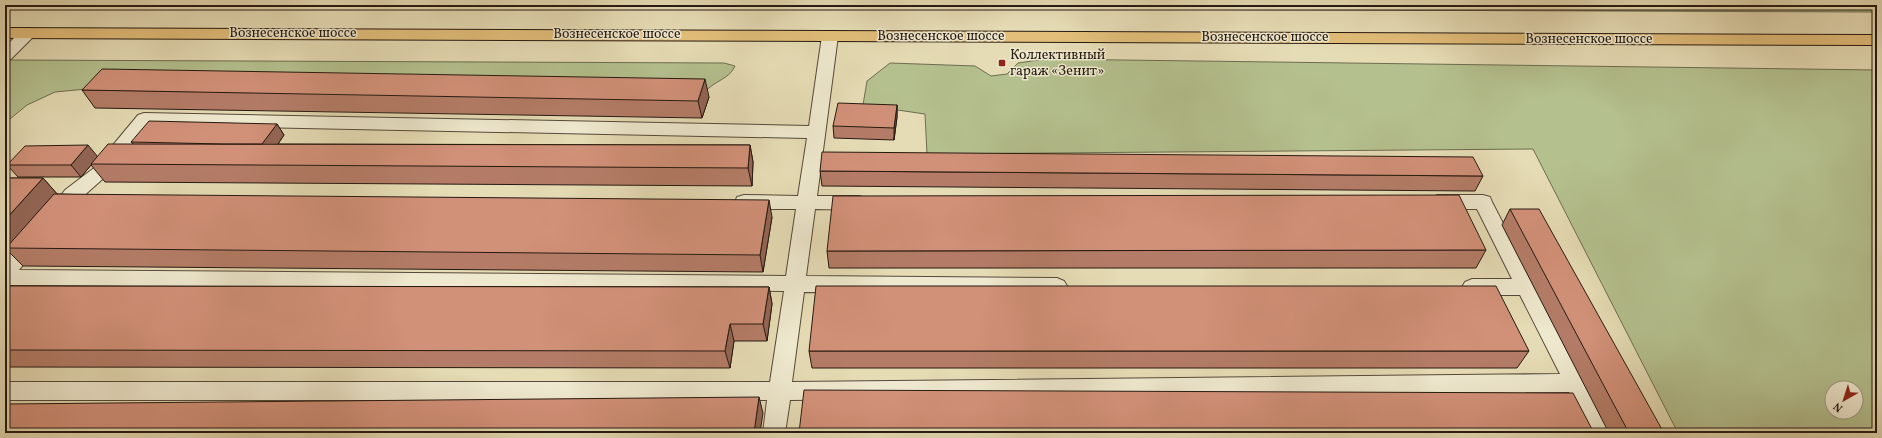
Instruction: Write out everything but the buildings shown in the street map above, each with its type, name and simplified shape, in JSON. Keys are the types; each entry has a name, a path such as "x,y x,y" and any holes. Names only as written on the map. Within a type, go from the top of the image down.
{"main road":[{"name":"Вознесенское шоссе","path":"5,33 1877,40"}],"lane":[{"path":"5,56 28,33"},
{"path":"774,433 830,36"},
{"path":"5,273 72,195 100,172 144,119 816,132"},
{"path":"72,195 96,196"},
{"path":"726,202 877,203"},
{"path":"1419,202 1483,202 1601,433"},
{"path":"5,277 794,285 1073,286"},
{"path":"1455,287 1527,287"},
{"path":"5,391 780,391 1575,383"}],"green space":[{"path":"523,5 1877,5 1877,12 533,7"},
{"path":"1045,59 1877,70 1877,433 1678,433 1533,149 927,154 925,114 863,105 867,81 890,63 975,66 991,76 1007,74 1018,63"},
{"path":"5,60 724,63 735,66 729,74 707,89 703,94 86,89 55,92 27,105 5,123"}],"place":[{"name":"Коллективный гараж «Зенит»","path":"1002,63"}]}
